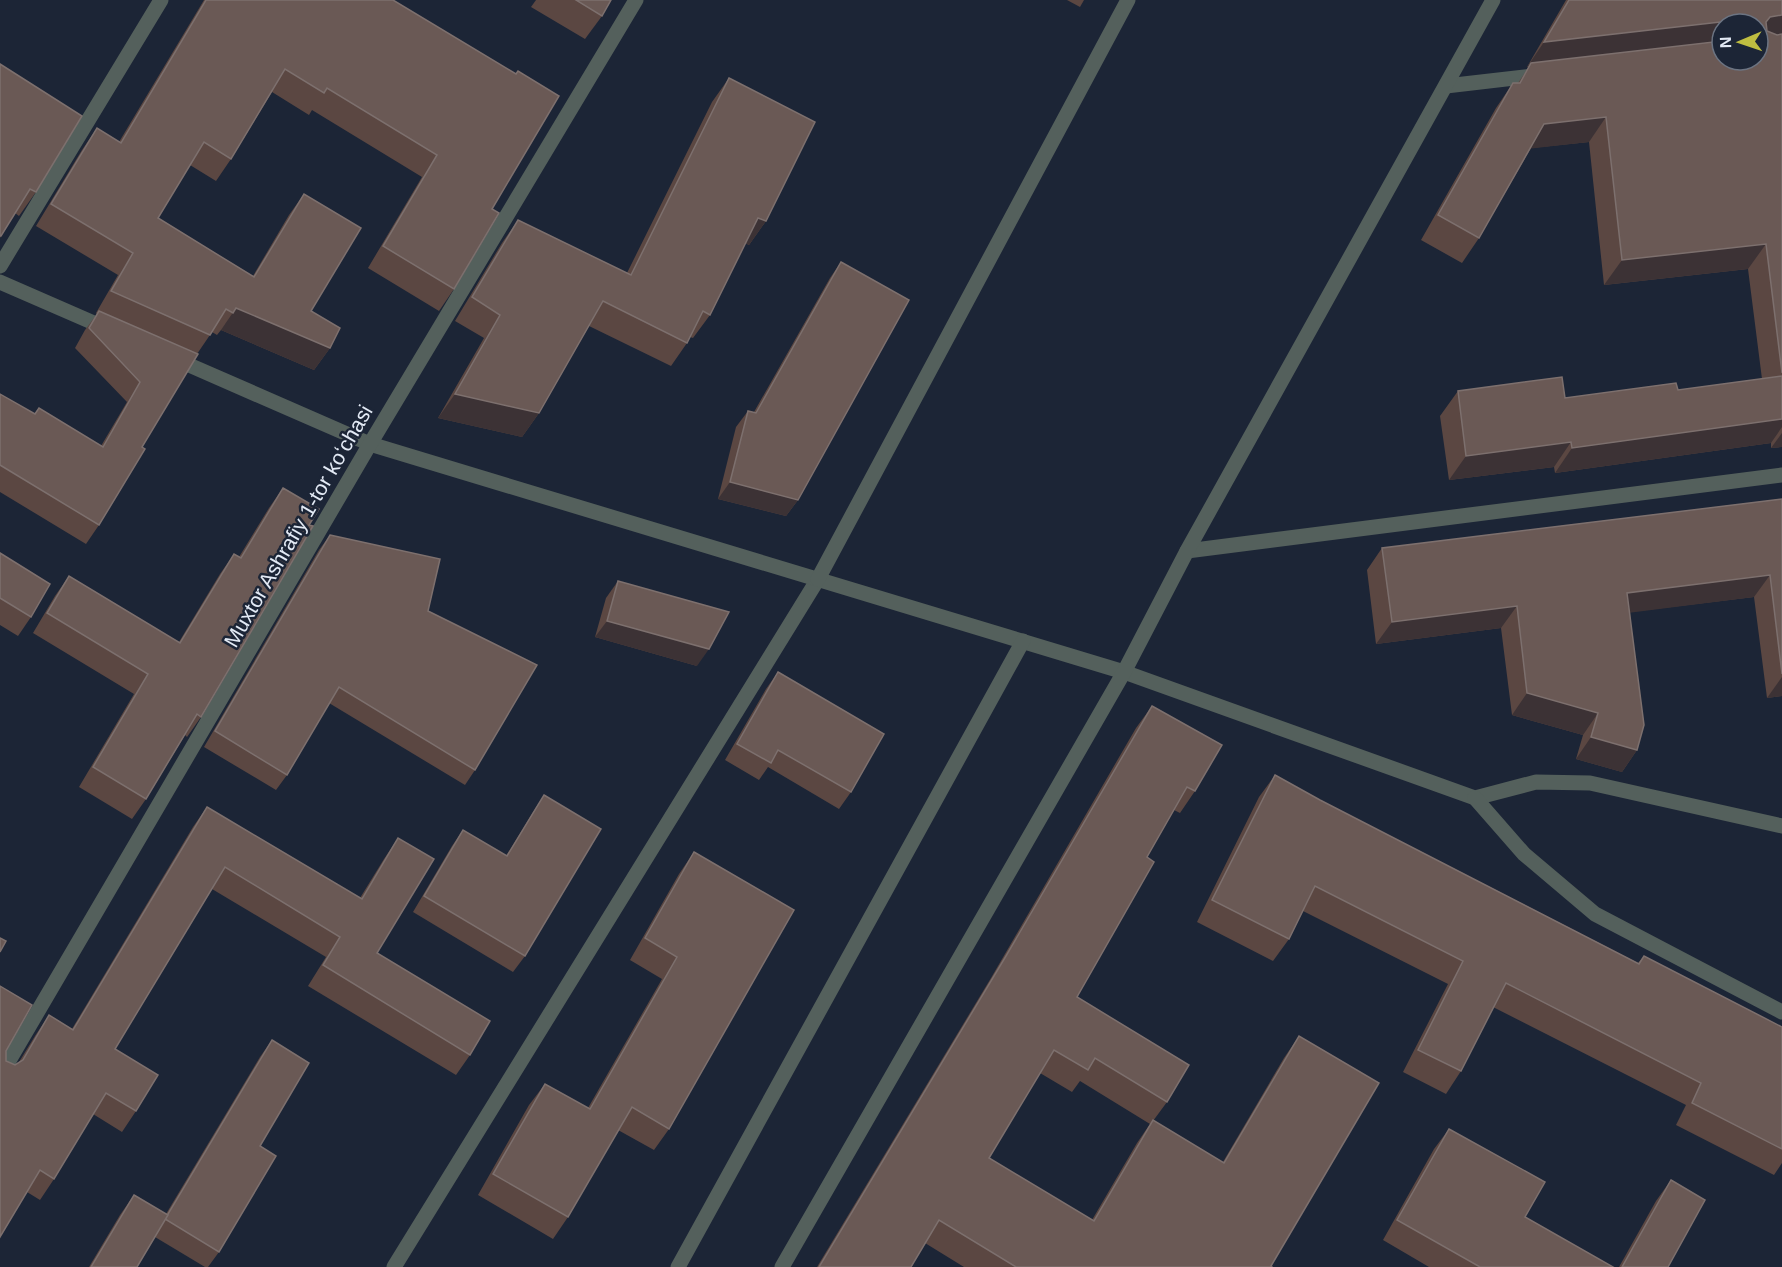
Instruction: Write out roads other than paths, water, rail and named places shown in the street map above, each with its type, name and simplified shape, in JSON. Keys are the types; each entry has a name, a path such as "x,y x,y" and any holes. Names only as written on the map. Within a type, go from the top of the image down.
{"street":[{"path":"0,266 160,0"},
{"name":"Muxtor Ashrafiy 1-tor koʻchasi","path":"0,1076 370,444 636,0"},
{"path":"394,1267 818,579 1128,0"},
{"path":"782,1267 1124,672 1187,551 1493,0"},
{"path":"1446,86 1561,73"},
{"path":"0,282 120,334"},
{"path":"163,353 370,444 1124,672 1475,798 1524,854 1595,914 1782,1012"},
{"path":"1187,551 1782,475"},
{"path":"678,1267 1023,641"},
{"path":"1475,798 1536,782 1590,783 1782,826"}]}
